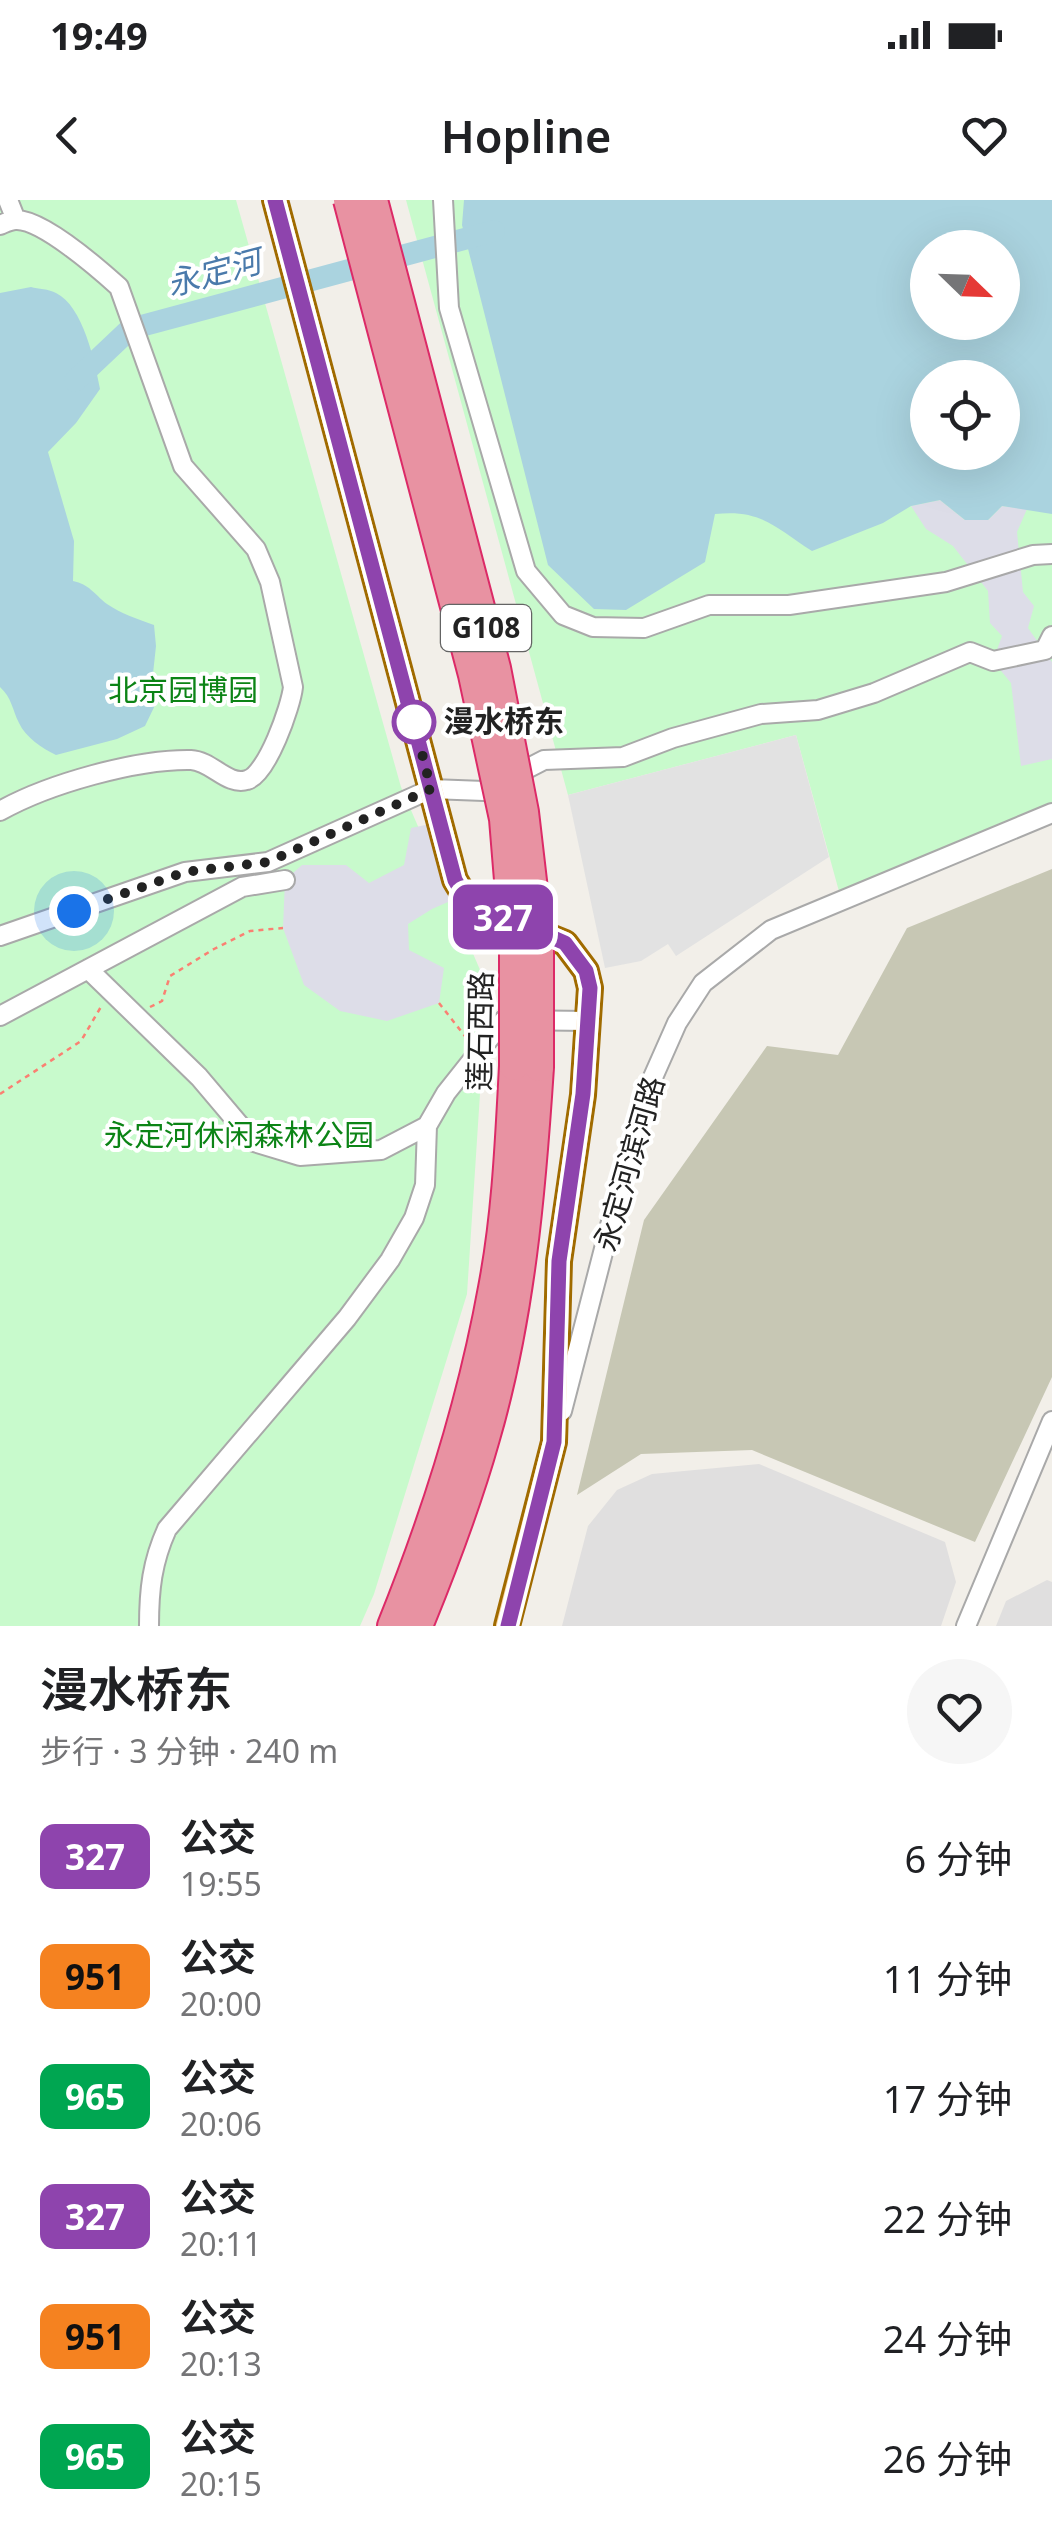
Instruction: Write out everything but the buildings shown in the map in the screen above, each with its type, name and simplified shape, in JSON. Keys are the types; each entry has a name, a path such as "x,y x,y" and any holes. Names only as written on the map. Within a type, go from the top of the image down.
{"highway":[{"name":"莲石西路","path":"348,200 472,675 504,819 533,1157 517,1290 486,1437 418,1626"},
{"name":"莲石西路","path":"373,200 496,668 520,794 539,941 527,1066 510,1152 494,1286 460,1432 392,1626"}],"main road":[{"path":"275,200 455,880 464,896 490,912 565,943 586,971 590,988 583,1094 559,1261 554,1442 508,1626"}],"street":[{"path":"0,811 104,771 173,762 207,763 231,779 244,782 254,777 266,762 292,703 293,687 270,582 256,549 183,466 119,287 99,268 34,224 8,222 8,200"},
{"path":"443,200 449,308 526,570 564,615 593,627 644,628 709,604 789,606 946,582 1052,554"},
{"path":"0,936 185,872 268,862 431,789 484,791 544,760 623,757 672,738 761,714 818,710 891,687 970,652 993,661 1050,647"},
{"name":"永定河滨河路","path":"554,1442 642,1102 676,1023 703,983 771,930 1052,813"},
{"path":"0,1016 242,887 285,880"},
{"path":"88,969 199,1077 254,1142 300,1156 381,1150 427,1126"},
{"path":"150,1626 154,1558 168,1529 347,1318 390,1260 414,1218 425,1185 427,1126 446,1094 504,1020 588,1022"},
{"path":"966,1626 1052,1420"},
{"path":"979,1626 1052,1452"}],"path":[{"path":"135,1015 162,1001 170,976 214,949 250,931 283,928"},
{"path":"0,1094 81,1041 111,991"},
{"path":"439,1002 478,1052"}],"shaded area":[{"path":"940,500 965,520 988,520 1002,506 1027,509 1017,532 1023,592 1034,606 1028,628 1052,662 1052,759 1021,766 1011,683 993,661 1002,636 990,623 988,591 953,546 926,529 911,506"},
{"path":"796,735 829,857 676,956 668,944 641,961 605,968 568,795"},
{"path":"440,822 464,895 408,924 409,950 444,968 439,1003 387,1021 340,1011 304,985 283,928 285,880 302,865 346,865 369,883 404,865 411,828"},
{"path":"1052,869 1052,1377 975,1542 752,1450 641,1454 577,1495 644,1220 767,1046 838,1055 907,928"},
{"path":"759,1464 945,1542 956,1582 941,1626 562,1626 588,1526 617,1490 652,1474"},
{"path":"1047,1580 1052,1582 1052,1626 996,1626 1006,1601"}],"green space":[{"path":"0,200 236,200 401,787 487,986 467,1294 374,1594 360,1626 0,1626"},
{"path":"406,200 1052,200 1052,805 840,895 796,735 568,795"}],"water":[{"path":"464,200 1052,200 1052,514 1002,506 988,520 965,520 940,500 911,506 883,523 812,551 756,517 715,514 705,562 626,610 594,609 548,565 462,225"},
{"path":"31,287 56,293 74,310 86,336 100,389 76,423 48,452 74,541 73,581 118,611 154,625 156,646 151,692 158,699 145,726 117,739 56,755 26,733 0,687 0,293"}],"waterway":[{"name":"永定河","path":"75,381 130,329 494,231"}],"bus line":[{"name":"327","path":"275,200 455,880 464,896 476,904 565,943 586,971 590,988 583,1094 559,1261 554,1442 508,1626"}],"place":[{"name":"漫水桥东","path":"414,722"}],"route":[{"path":"74,911 185,872 268,862 431,789 414,722"}],"park label":[{"name":"北京园博园","path":"183,691"},
{"name":"永定河休闲森林公园","path":"239,1136"}]}
